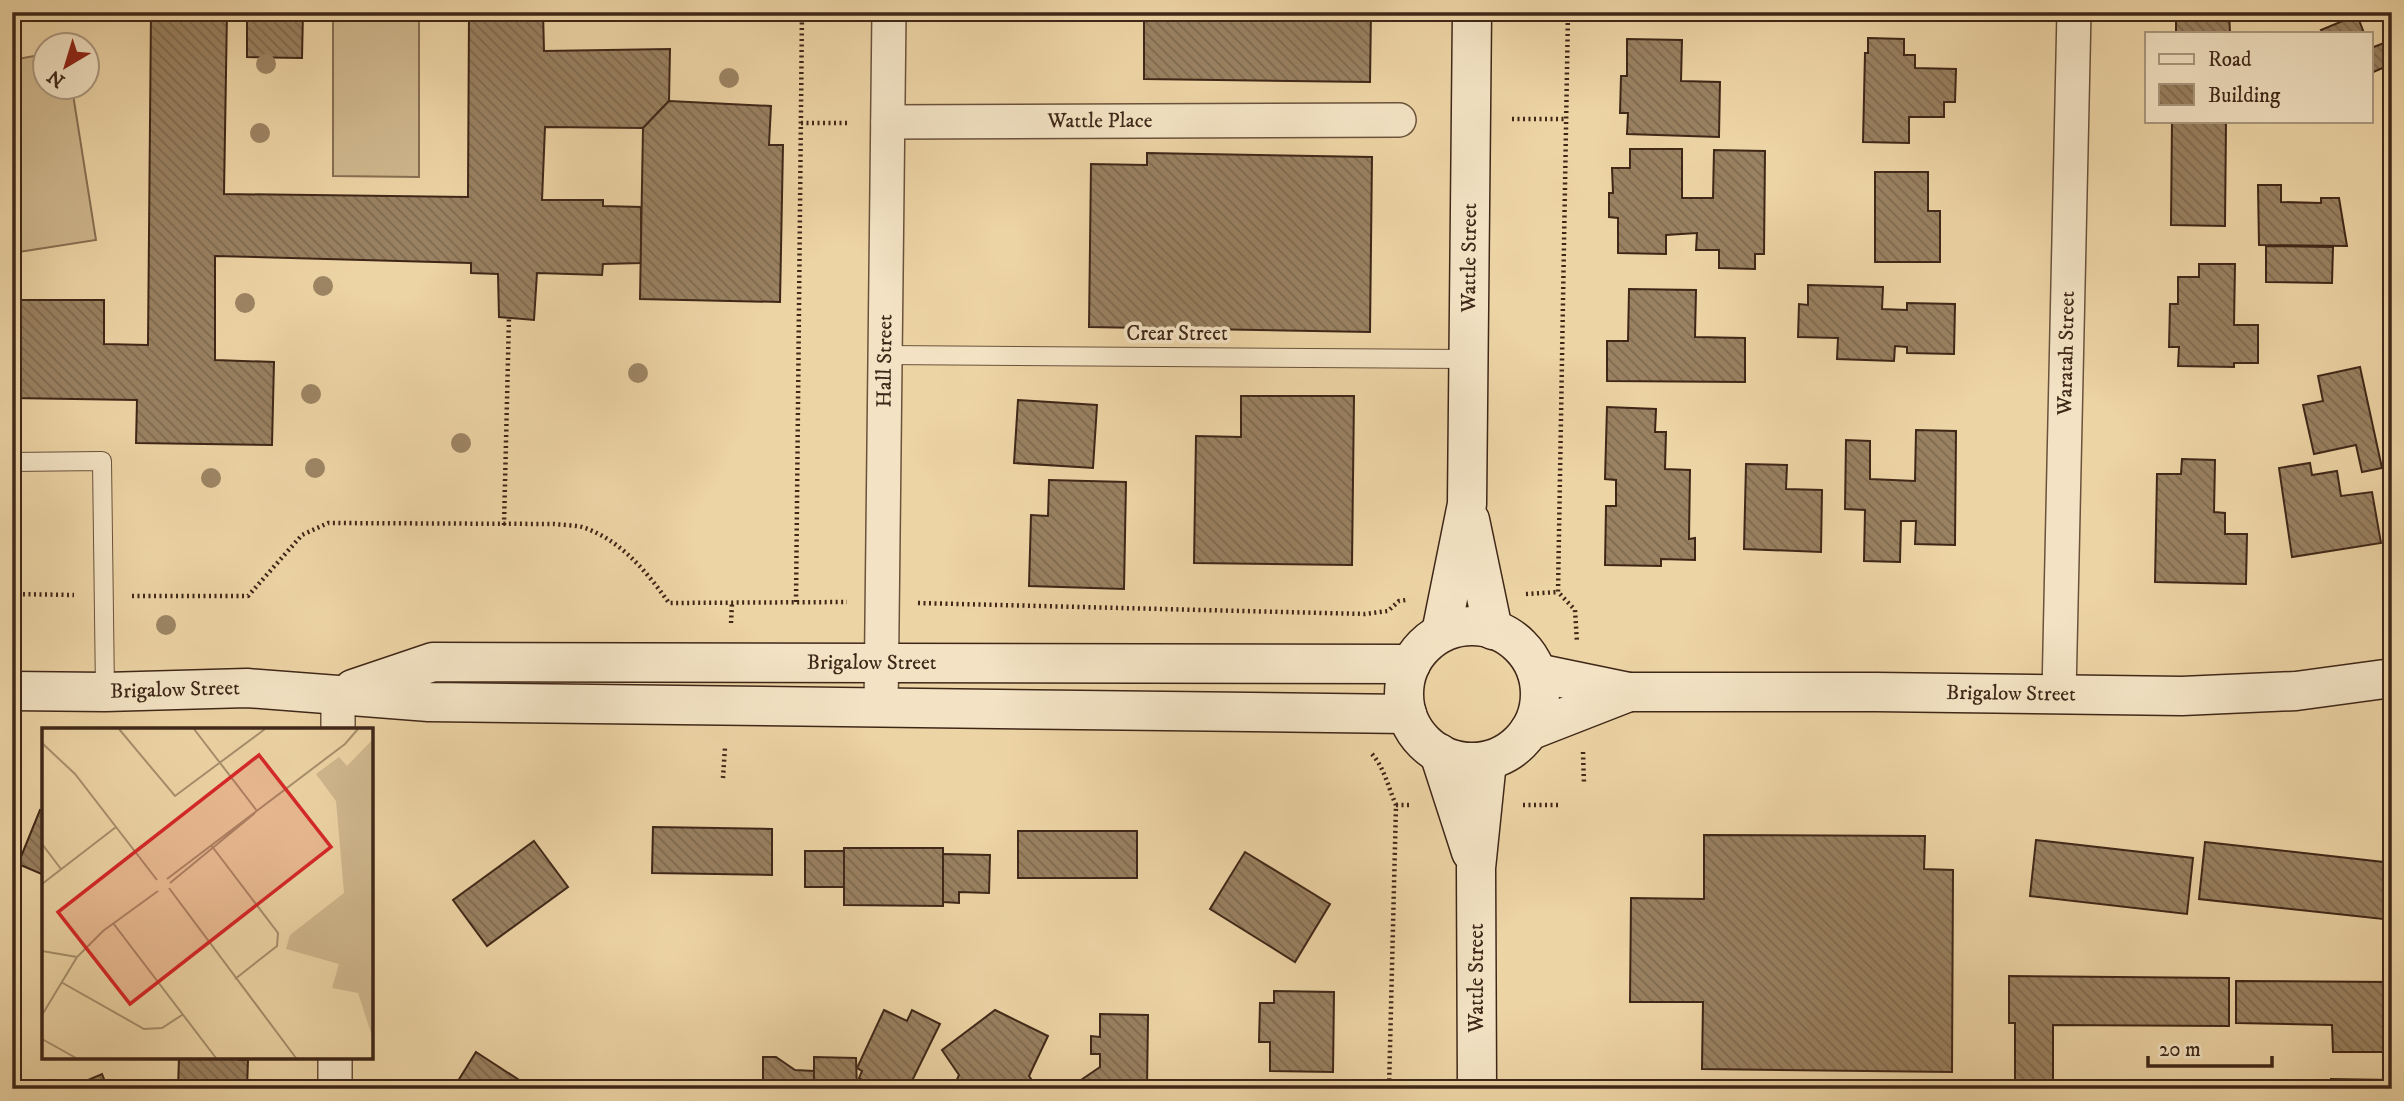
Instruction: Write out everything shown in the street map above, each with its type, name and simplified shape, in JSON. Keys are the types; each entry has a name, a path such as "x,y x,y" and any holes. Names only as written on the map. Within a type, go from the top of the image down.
{"street":[{"name":"Hall Street","path":"881,709 889,12"},
{"name":"Wattle Street","path":"1441,633 1467,504 1472,12"},
{"name":"Waratah Street","path":"2059,694 2074,12"},
{"name":"Wattle Place","path":"888,122 1399,120"},
{"name":"Wattle Street","path":"1467,504 1493,630"},
{"path":"1476,626 1493,630 1512,639 1527,654 1537,673 1540,693 1538,713 1529,732 1518,745 1503,755 1487,761 1454,760 1425,743 1414,730 1404,698 1405,680 1411,664 1423,646 1441,633 1458,627 1476,626"},
{"name":"Brigalow Street","path":"338,712 433,662 1411,664"},
{"name":"Brigalow Street","path":"1537,673 1629,692 2182,696 2296,691 2392,678"},
{"name":"Brigalow Street","path":"12,691 105,692 247,688 338,712 429,702 1407,714"},
{"name":"Brigalow Street","path":"1529,732 1629,692"},
{"name":"Wattle Street","path":"1439,753 1476,868"},
{"name":"Wattle Street","path":"1478,1089 1476,868 1487,761"},
{"path":"335,1059 335,1089"}],"lane":[{"name":"Crear Street","path":"886,355 1468,359"},
{"path":"12,461 103,461 105,692"}],"path":[{"path":"796,602 802,12"},
{"path":"1568,12 1558,592 1575,610"},
{"path":"801,123 888,122"},
{"path":"503,525 509,317"},
{"path":"12,594 248,596 302,536 328,523 554,524 581,527 618,546 651,578 669,603 883,603 1366,614 1388,611 1399,601"},
{"path":"1368,749 1385,772 1386,783 1396,805 1389,1089"}],"shaded area":[{"path":"333,21 419,21 419,177 333,176"},
{"path":"32,56 32,102 74,102 96,240 12,253 12,60"}],"building":[{"path":"151,12 227,12 224,194 468,197 469,12 543,12 544,51 670,49 669,101 643,128 545,127 542,200 603,200 603,206 641,207 641,263 603,264 602,275 537,273 534,320 499,317 498,274 471,273 471,263 215,256 215,360 274,362 272,445 136,443 137,400 12,398 12,300 104,300 104,344 148,345"},
{"path":"247,12 303,12 302,58 247,57"},
{"path":"1144,12 1371,12 1370,82 1144,79"},
{"path":"1611,12 1772,12 1772,16"},
{"path":"1942,12 1942,14 1878,14"},
{"path":"2176,12 2229,12 2230,32 2176,32"},
{"path":"2383,12 2392,12 2392,35"},
{"path":"2357,15 2364,32 2322,32 2321,30"},
{"path":"1868,38 1904,39 1904,55 1915,55 1915,68 1956,69 1955,102 1944,102 1944,117 1909,117 1909,143 1863,142 1865,53 1868,53"},
{"path":"1627,39 1682,40 1681,81 1720,82 1719,137 1627,134 1628,113 1620,113 1621,76 1627,76"},
{"path":"2392,40 2392,64 2372,73 2372,48"},
{"path":"669,101 771,106 769,145 783,145 780,302 640,299 643,128"},
{"path":"2172,122 2226,122 2225,226 2171,225"},
{"path":"1630,149 1682,149 1682,198 1713,198 1714,150 1765,151 1764,254 1755,254 1755,269 1719,268 1719,250 1696,250 1697,233 1666,235 1666,254 1618,253 1618,218 1609,217 1609,193 1613,193 1612,168 1630,168"},
{"path":"1147,153 1372,157 1370,332 1089,327 1091,164 1147,165"},
{"path":"1875,172 1928,172 1928,211 1940,211 1940,262 1875,262"},
{"path":"2258,185 2281,185 2281,202 2321,203 2321,198 2339,198 2347,246 2259,245"},
{"path":"2266,246 2333,247 2332,283 2266,282"},
{"path":"2199,264 2235,264 2234,325 2258,325 2258,363 2234,363 2234,367 2178,366 2179,347 2169,347 2170,304 2178,304 2178,277 2199,277"},
{"path":"1808,285 1883,287 1882,309 1907,310 1907,303 1955,304 1954,354 1907,353 1907,347 1895,346 1894,361 1837,359 1838,338 1798,337 1799,304 1808,305"},
{"path":"1629,289 1696,290 1695,337 1745,338 1745,382 1607,381 1607,341 1628,341"},
{"path":"2360,367 2382,468 2362,472 2356,445 2314,454 2303,405 2323,401 2318,376"},
{"path":"1241,396 1354,396 1352,565 1194,563 1196,436 1241,437"},
{"path":"1018,400 1097,405 1093,468 1014,463"},
{"path":"1607,407 1656,409 1655,432 1666,432 1665,469 1690,470 1689,539 1695,538 1695,560 1661,559 1661,566 1605,565 1606,506 1616,506 1616,480 1605,479"},
{"path":"1916,430 1956,431 1955,545 1915,544 1916,521 1901,521 1900,562 1864,561 1865,510 1845,509 1846,440 1870,441 1870,479 1915,481"},
{"path":"2182,459 2215,460 2214,512 2225,513 2225,534 2247,534 2246,584 2155,582 2157,474 2181,474"},
{"path":"2310,463 2312,475 2337,471 2341,496 2372,492 2381,543 2292,557 2279,468"},
{"path":"1746,464 1787,465 1786,489 1822,490 1821,552 1744,549"},
{"path":"1049,480 1126,482 1124,589 1029,586 1031,515 1048,516"},
{"path":"40,810 42,810 42,874 18,864"},
{"path":"653,827 772,829 772,875 652,873"},
{"path":"1018,831 1137,831 1137,878 1018,878"},
{"path":"1704,835 1925,836 1924,869 1953,870 1952,1072 1702,1069 1703,1002 1630,1002 1631,898 1704,899"},
{"path":"2036,840 2193,858 2187,914 2030,896"},
{"path":"534,841 568,887 487,946 453,900"},
{"path":"2205,842 2392,863 2392,920 2199,899"},
{"path":"844,848 943,848 943,906 844,905"},
{"path":"805,851 844,851 844,887 805,887"},
{"path":"1245,852 1330,904 1295,962 1210,909"},
{"path":"943,854 990,855 989,893 959,892 959,903 943,902"},
{"path":"2009,976 2229,978 2229,1026 2053,1025 2053,1089 2015,1089 2015,1023 2009,1023"},
{"path":"2236,981 2392,982 2392,1052 2333,1052 2332,1025 2236,1023"},
{"path":"1274,991 1334,992 1333,1072 1270,1071 1270,1042 1259,1042 1260,1003 1274,1003"},
{"path":"884,1010 907,1021 912,1010 940,1024 908,1089 860,1089 864,1081 859,1078 862,1071 857,1068"},
{"path":"995,1010 1048,1036 1029,1076 1038,1089 953,1089 959,1075 942,1050"},
{"path":"1100,1014 1148,1015 1147,1089 1082,1089 1078,1082 1100,1067 1100,1054 1091,1054 1091,1036 1100,1037"},
{"path":"476,1052 533,1089 453,1089"},
{"path":"763,1057 776,1057 795,1070 814,1071 814,1089 763,1089"},
{"path":"814,1057 856,1058 857,1089 814,1089"},
{"path":"179,1059 248,1060 247,1089 178,1089"},
{"path":"102,1074 108,1089 67,1089"},
{"path":"2331,1079 2392,1080 2392,1089 2331,1089"},
{"path":"650,1085 688,1086 688,1089 650,1089"}]}
